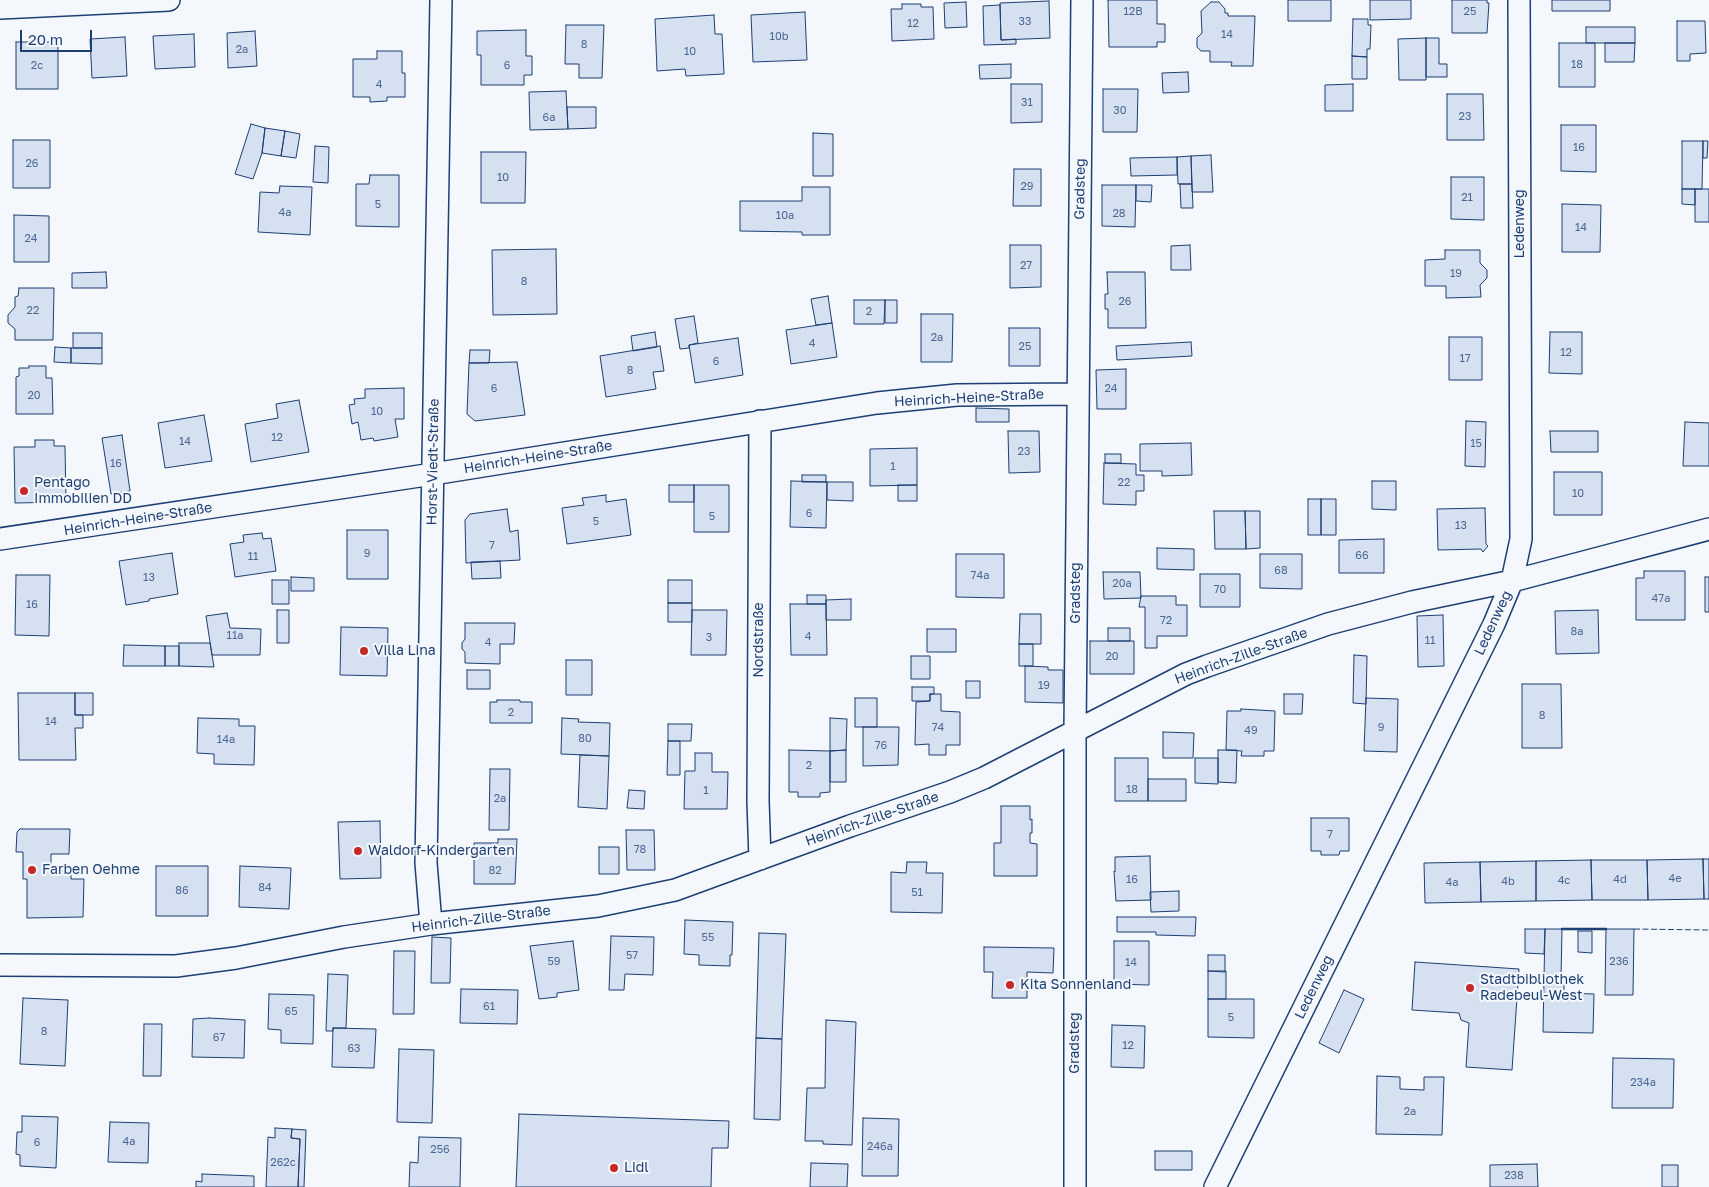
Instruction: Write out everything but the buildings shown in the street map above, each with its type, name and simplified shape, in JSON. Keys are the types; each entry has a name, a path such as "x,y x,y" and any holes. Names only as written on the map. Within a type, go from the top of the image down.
{"street":[{"path":"0,8 169,0"},
{"name":"Horst-Viedt-Straße","path":"431,924 426,863 441,0"},
{"name":"Gradsteg","path":"1075,1187 1075,732 1082,0"},
{"name":"Ledenweg","path":"1215,1187 1494,624 1512,581 1521,538 1519,0"},
{"name":"Heinrich-Heine-Straße","path":"0,540 433,474 877,403 940,397 1078,394"},
{"name":"Nordstraße","path":"760,421 758,800 760,859"},
{"name":"Heinrich-Zille-Straße","path":"0,965 176,966 236,958 344,937 431,924 598,906 675,890 975,781 1075,732 1186,674 1207,666 1328,624 1412,602 1512,581 1709,529"}],"fence":[{"path":"1634,929 1709,930"}],"wall":[{"path":"1562,929 1606,929"}],"place":[{"name":"Pentago Immobilien DD","path":"24,491"},
{"name":"Villa Lina","path":"364,651"},
{"name":"Waldorf-Kindergarten","path":"358,851"},
{"name":"Farben Oehme","path":"32,870"},
{"name":"Kita Sonnenland","path":"1010,985"},
{"name":"Stadtbibliothek Radebeul-West","path":"1470,988"},
{"name":"Lidl","path":"614,1168"}]}
